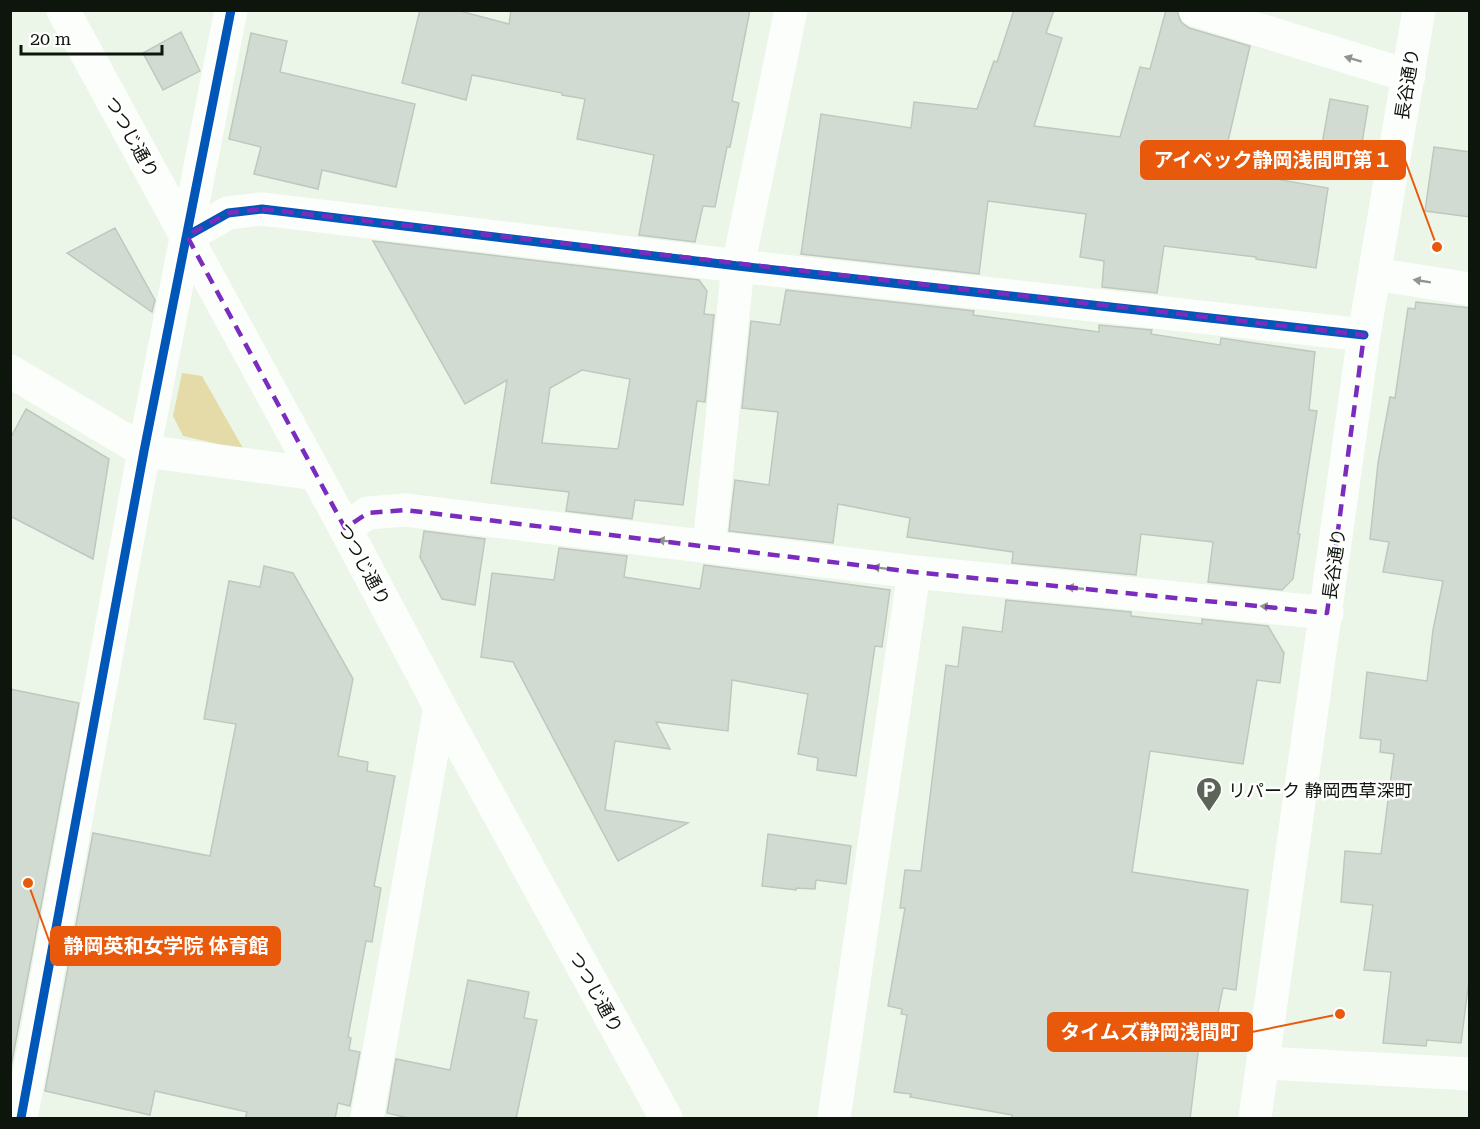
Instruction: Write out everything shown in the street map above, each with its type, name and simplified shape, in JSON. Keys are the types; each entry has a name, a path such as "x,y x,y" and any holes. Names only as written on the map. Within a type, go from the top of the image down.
{"street":[{"name":"つつじ通り","path":"63,10 666,1119"},
{"path":"21,1119 144,451 231,10"},
{"path":"709,546 738,266 790,10"},
{"path":"1195,10 1409,76"},
{"name":"長谷通り","path":"1255,1119 1364,335 1419,10"},
{"path":"187,236 228,213 262,209 738,266 1364,335"},
{"path":"1375,274 1470,289"},
{"path":"10,371 144,451 316,474"},
{"path":"345,528 368,513 405,510 914,572 1327,613"},
{"path":"834,1119 914,572"},
{"path":"367,1119 440,707"},
{"path":"1264,1064 1470,1074"}],"highlighted area":[{"path":"262,209 1364,335 1327,613 914,572 405,510 368,513 345,528 187,236 228,213"}],"shaded area":[{"path":"182,373 202,376 244,450 183,436 173,416"}],"building":[{"path":"420,10 456,10 509,24 511,10 750,10 732,101 739,103 730,147 727,147 715,207 703,206 695,242 639,235 654,155 577,139 585,99 472,75 466,100 402,83"},
{"path":"1014,10 1054,10 1046,33 1062,38 1034,126 1120,137 1140,67 1150,69 1166,10 1177,10 1181,22 1189,28 1250,46 1223,163 1241,166 1240,173 1328,188 1316,268 1256,259 1256,257 1164,246 1157,293 1102,287 1104,261 1080,257 1086,214 988,201 979,274 801,254 821,114 911,128 914,102 977,109 994,61 997,62"},
{"path":"181,32 200,71 163,90 143,53"},
{"path":"251,33 287,41 280,72 415,104 396,187 322,170 318,189 254,174 261,147 229,139"},
{"path":"1330,99 1368,106 1357,174 1318,167"},
{"path":"1434,147 1470,152 1470,217 1425,211"},
{"path":"115,228 155,300 152,312 67,253"},
{"path":"373,241 699,280 707,291 704,314 714,315 705,402 697,401 683,505 635,500 632,519 566,511 569,492 491,483 507,380 465,404","holes":["582,370 630,379 618,449 542,443 550,388"]},
{"path":"786,290 974,311 973,315 1099,332 1099,325 1152,330 1151,334 1220,345 1221,338 1315,352 1309,410 1317,411 1293,579 1282,590 1208,582 1213,542 1141,534 1136,575 1012,563 1013,552 907,537 910,518 838,504 833,543 729,531 735,480 769,485 778,412 742,408 751,321 780,325"},
{"path":"1416,302 1470,308 1470,972 1461,1043 1427,1040 1426,1046 1383,1043 1391,972 1364,970 1373,905 1341,902 1345,851 1381,854 1394,754 1380,752 1381,740 1360,738 1367,672 1427,681 1433,630 1443,581 1383,572 1389,542 1370,539 1378,463 1390,397 1395,398 1408,308 1415,309"},
{"path":"26,409 109,459 93,559 10,516 10,439"},
{"path":"424,531 485,539 475,605 442,599 420,557"},
{"path":"559,548 627,556 624,577 700,589 704,565 890,590 882,647 875,646 856,776 817,770 818,758 798,754 808,694 732,680 728,731 656,722 670,749 615,741 605,810 688,823 618,861 513,662 481,657 492,573 554,580"},
{"path":"264,566 293,573 353,679 338,756 368,762 367,771 395,776 374,886 381,888 372,942 366,941 348,1037 351,1038 349,1050 360,1052 350,1106 338,1103 335,1119 245,1119 247,1112 155,1091 150,1115 45,1091 93,833 210,856 236,724 204,719 229,581 260,587"},
{"path":"1006,600 1131,612 1131,616 1202,624 1202,619 1268,626 1284,653 1280,683 1257,680 1243,764 1150,751 1132,872 1248,890 1236,990 1223,988 1211,1047 1199,1045 1190,1119 1012,1119 1012,1115 910,1097 911,1094 894,1092 907,1015 901,1014 902,1009 888,1006 905,908 900,908 905,870 921,871 946,665 958,667 963,627 1002,632"},
{"path":"10,689 79,703 10,1072"},
{"path":"768,834 851,846 846,884 816,880 815,889 796,888 796,890 762,886"},
{"path":"468,980 529,992 524,1018 537,1020 516,1119 412,1119 387,1113 396,1059 450,1070"}],"cycle path":[{"path":"21,1118 144,451 231,10"},
{"path":"187,236 228,213 262,209 738,266 1364,335"}],"place":[{"name":"アイペック静岡浅間町第１","path":"1437,247"},
{"name":"リパーク 静岡西草深町","path":"1209,813"},
{"name":"静岡英和女学院 体育館","path":"28,883"},
{"name":"タイムズ静岡浅間町","path":"1340,1014"}]}
